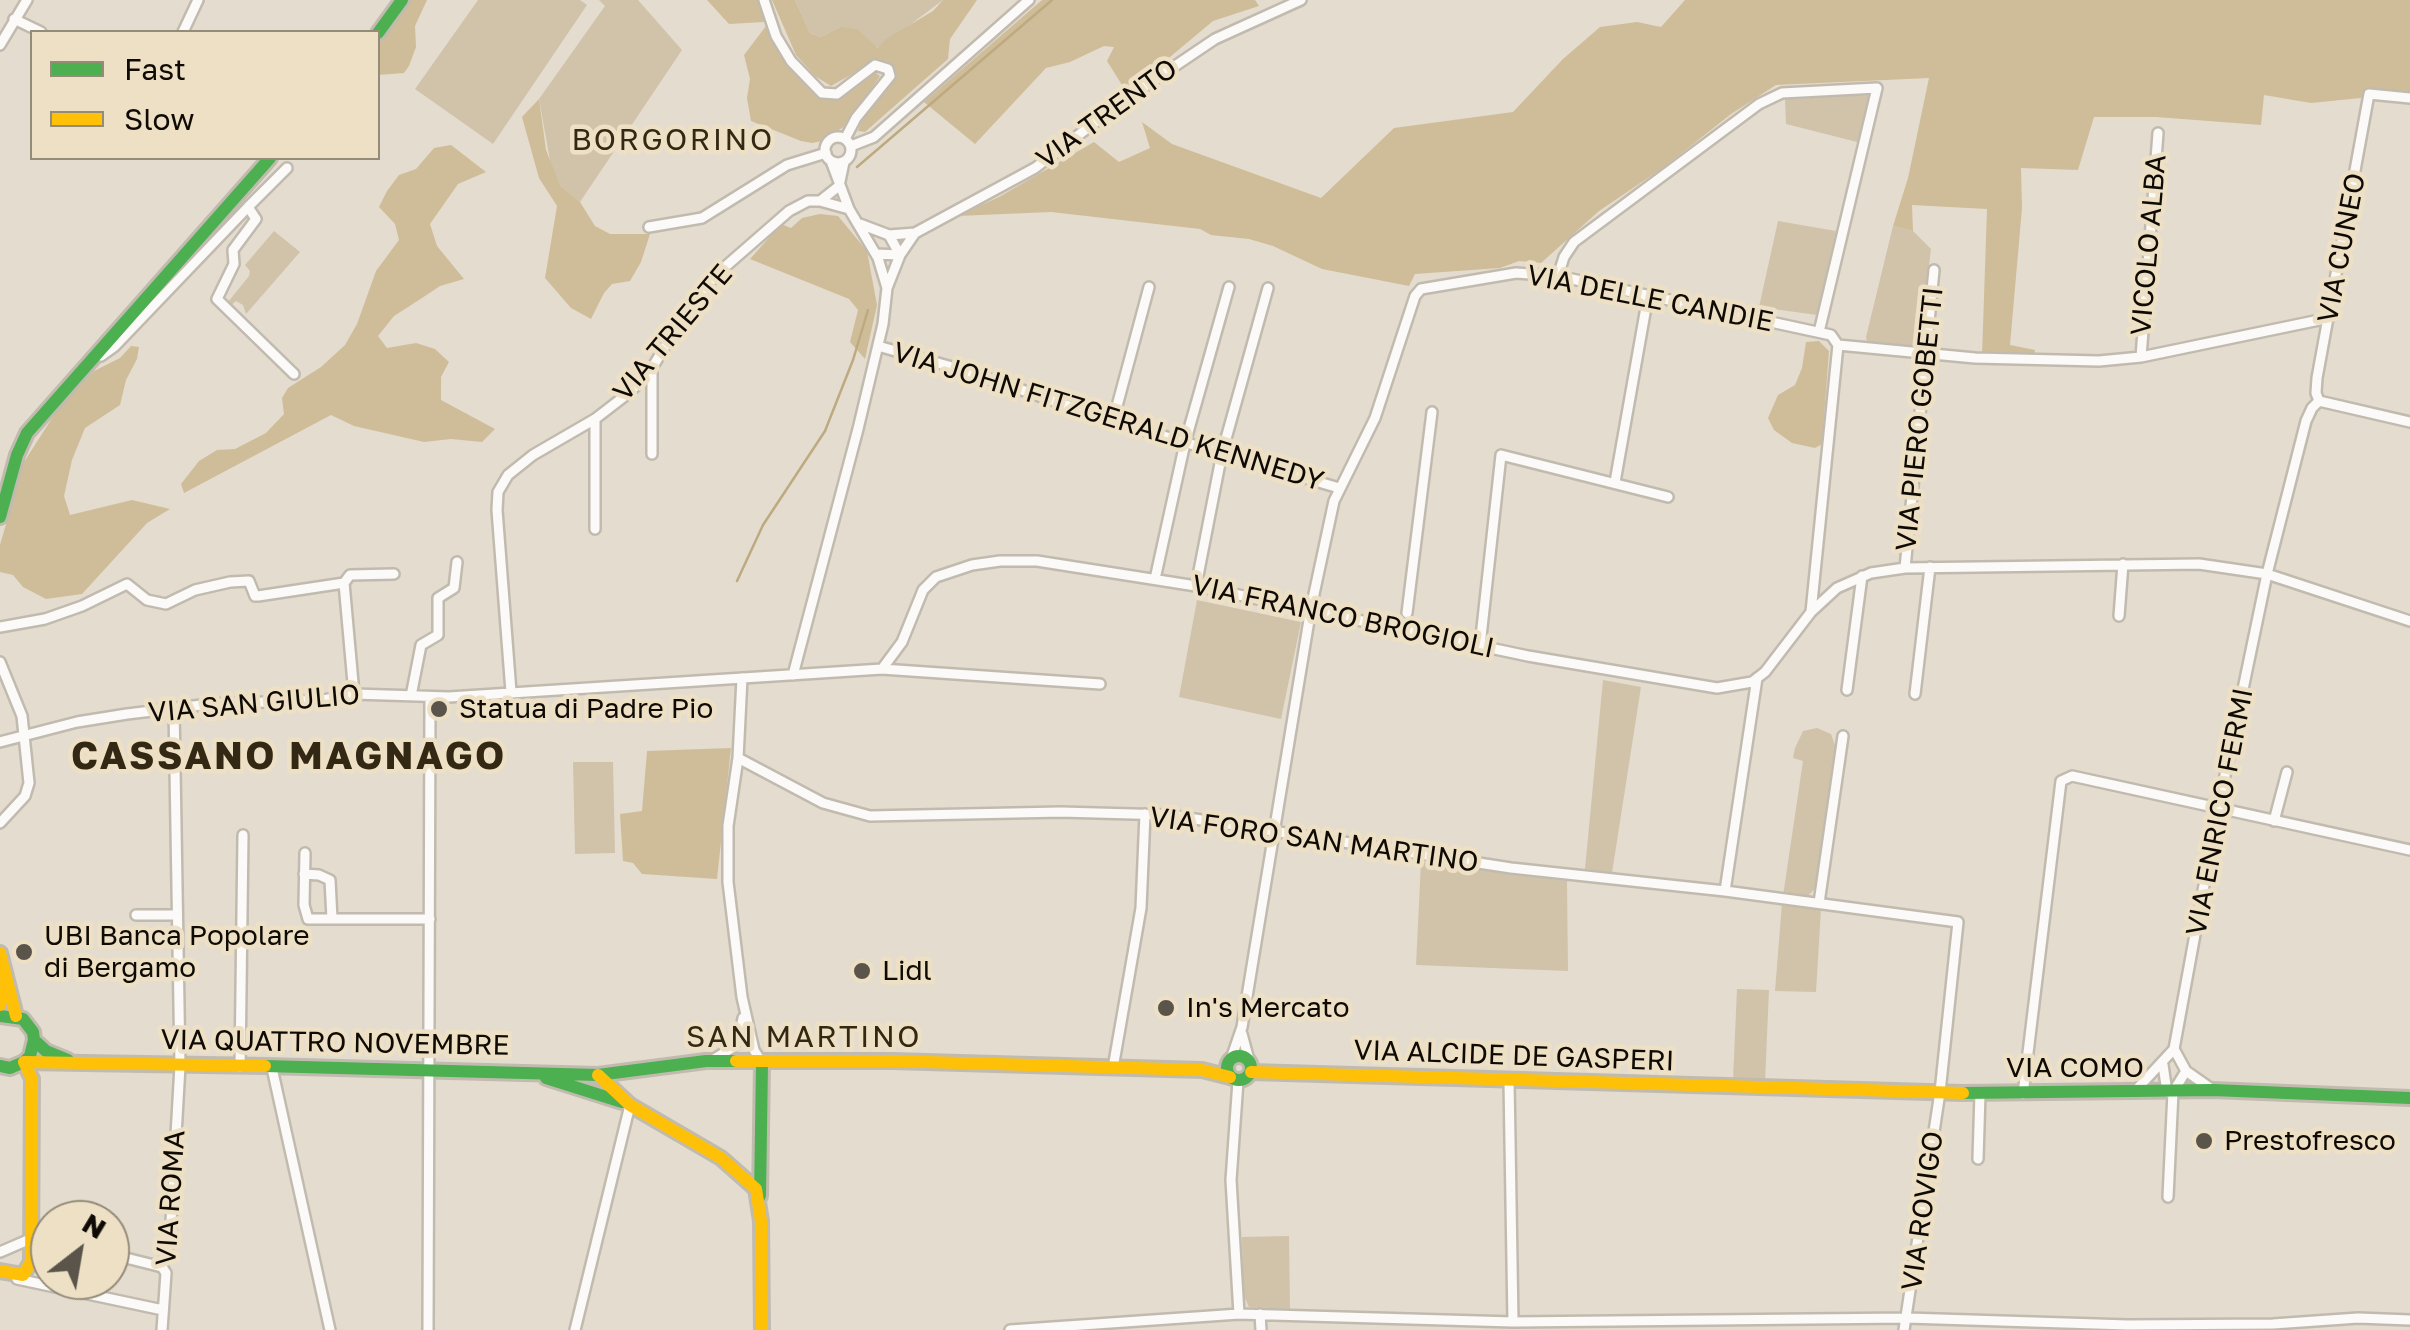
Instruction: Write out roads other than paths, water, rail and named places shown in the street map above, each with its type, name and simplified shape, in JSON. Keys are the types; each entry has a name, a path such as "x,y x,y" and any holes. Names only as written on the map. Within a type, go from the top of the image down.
{"main road":[{"path":"380,30 402,0"},
{"path":"0,517 17,455 27,434 268,160"},
{"path":"0,953 16,1016 0,1016"},
{"path":"0,1006 6,974"},
{"name":"VIA QUATTRO NOVEMBRE","path":"16,1016 29,1025 34,1040 46,1051 70,1061"},
{"path":"31,1200 32,1079 24,1062 34,1040"},
{"name":"VIA ALCIDE DE GASPERI","path":"1230,1060 1242,1056 1250,1066 1509,1081 1776,1089"},
{"path":"1202,1070 1230,1060 1234,1079"},
{"name":"VIA QUATTRO NOVEMBRE","path":"0,1066 70,1061 598,1075"},
{"path":"598,1075 706,1061 882,1061 1202,1070 1246,1079 1250,1066"},
{"path":"32,1079 41,1062"},
{"path":"762,1063 762,1330"},
{"path":"516,1070 630,1104"},
{"path":"598,1075 630,1104 737,1169 756,1189 760,1201"},
{"name":"VIA COMO","path":"1776,1089 2023,1094 2213,1090 2410,1094"},
{"path":"0,1273 26,1274 30,1266"}],"street":[{"path":"0,45 27,0"},
{"path":"184,30 198,0"},
{"path":"764,0 776,36 791,61 822,93 837,94 875,66 888,69 890,76 856,118 848,142 851,154 844,162 840,186"},
{"path":"840,186 828,157 826,144 832,138 848,142 874,136 1029,0"},
{"name":"VIA TRENTO","path":"860,224 893,236 915,233 1035,168 1215,38 1301,0"},
{"path":"14,19 36,30"},
{"path":"1558,276 1574,242 1759,104 1782,92 1877,88 1820,332 1831,335 1838,345 1811,612"},
{"name":"VIA CUNEO","path":"2266,574 2306,421 2319,401 2316,392 2328,318 2369,94 2410,98"},
{"name":"VICOLO ALBA","path":"2141,357 2158,133"},
{"path":"649,228 702,218 787,165 828,157 844,162"},
{"path":"82,370 116,346 287,168"},
{"name":"VIA TRENTO","path":"840,186 876,254 887,288"},
{"name":"VIA TRIESTE","path":"511,692 498,492 508,475 630,392 652,368 690,306 718,273 789,211 808,201 820,201 840,186"},
{"path":"820,201 849,209"},
{"path":"248,207 256,219 235,245 234,264 217,294 221,304 294,374"},
{"name":"VIA TRENTO","path":"793,675 878,346 887,288 900,254 915,233"},
{"path":"893,236 900,254 876,254 884,242 893,236"},
{"name":"VIA PIERO GOBETTI","path":"1905,568 1934,270"},
{"name":"VIA DELLE CANDIE","path":"1338,488 1375,418 1415,296 1422,289 1516,273 1558,276 1820,332"},
{"path":"1156,580 1185,443 1229,287"},
{"path":"1113,421 1149,288"},
{"path":"1196,586 1222,453 1268,288"},
{"path":"1615,482 1648,296"},
{"path":"1838,345 1974,358 2070,362 2141,357 2328,318"},
{"name":"VIA JOHN FITZGERALD KENNEDY","path":"878,346 966,370 1113,421 1338,488"},
{"path":"652,368 652,454"},
{"path":"2319,401 2410,422"},
{"path":"1406,622 1432,412"},
{"path":"594,419 595,530"},
{"path":"1480,646 1501,455 1668,496"},
{"path":"1230,1060 1242,1026 1311,608 1338,488"},
{"name":"VIA FRANCO BROGIOLI","path":"882,669 902,642 923,590 936,577 1000,560 1037,561 1406,622 1480,646 1652,679 1717,688 1738,687 1757,678"},
{"path":"411,696 422,645 438,635 438,598 454,588 457,562"},
{"path":"2120,616 2122,564"},
{"path":"1725,891 1757,678 1822,601 1837,588 1862,576 1905,568 2199,564 2266,574 2410,621"},
{"path":"1915,694 1930,568"},
{"path":"354,694 344,584 350,574 394,574"},
{"name":"VIA ENRICO FERMI","path":"2133,1093 2174,1050 2266,574"},
{"path":"1847,690 1862,576"},
{"path":"0,627 82,606 127,584 147,600 166,604 195,590 230,582 249,581 255,596 344,584"},
{"path":"0,662 22,716 28,790 0,823"},
{"name":"VIA SAN GIULIO","path":"0,742 77,722 174,708 323,700 354,694 430,697 882,669 1100,684"},
{"path":"742,678 738,758 728,826 728,882 745,1010 756,1058 762,1063"},
{"path":"428,1330 430,697"},
{"name":"VIA ROMA","path":"162,1330 166,1273 162,1267 170,1239 180,1066 174,708"},
{"path":"1819,903 1843,736"},
{"name":"VIA FORO SAN MARTINO","path":"738,758 823,802 870,816 1170,815 1511,868 1958,922"},
{"path":"2274,821 2287,772"},
{"path":"2023,1094 2061,781 2072,776 2410,850"},
{"path":"1113,1068 1141,908 1146,814"},
{"path":"240,1067 243,835"},
{"path":"305,854 304,913 308,919 430,919"},
{"path":"304,874 330,880 332,919"},
{"path":"136,915 176,915"},
{"name":"VIA ROVIGO","path":"1904,1330 1940,1092 1958,922"},
{"path":"742,1062 740,1034 745,1010"},
{"path":"1242,1026 1250,1066"},
{"path":"706,1061 728,1053 740,1034"},
{"path":"2174,1050 2186,1071 2213,1090"},
{"path":"2162,1065 2170,1092 2168,1197"},
{"path":"272,1068 330,1330"},
{"path":"2170,1092 2186,1071"},
{"path":"1234,1079 1231,1180 1239,1314"},
{"path":"1509,1081 1513,1322"},
{"path":"1978,1160 1980,1093"},
{"path":"575,1330 630,1104"},
{"path":"0,1252 30,1240"},
{"path":"130,1259 162,1267"},
{"path":"0,1273 164,1310"},
{"path":"1010,1330 1239,1314 1513,1322 1906,1318 1978,1326 2299,1326 2410,1320"},
{"path":"1260,1314 1261,1330"}],"waterway":[{"path":"857,167 1052,0"},
{"path":"737,581 763,525 825,431 868,310"}],"tunnel":[{"path":"1406,624 1407,613"}],"place":[{"name":"Statua di Padre Pio","path":"439,709"},
{"name":"UBI Banca Popolare di Bergamo","path":"24,952"},
{"name":"Lidl","path":"862,971"},
{"name":"In's Mercato","path":"1166,1008"},
{"name":"Prestofresco","path":"2204,1141"}],"district":[{"name":"BORGORINO","path":"673,140"},
{"name":"CASSANO MAGNAGO","path":"289,757"},
{"name":"SAN MARTINO","path":"804,1037"}]}
